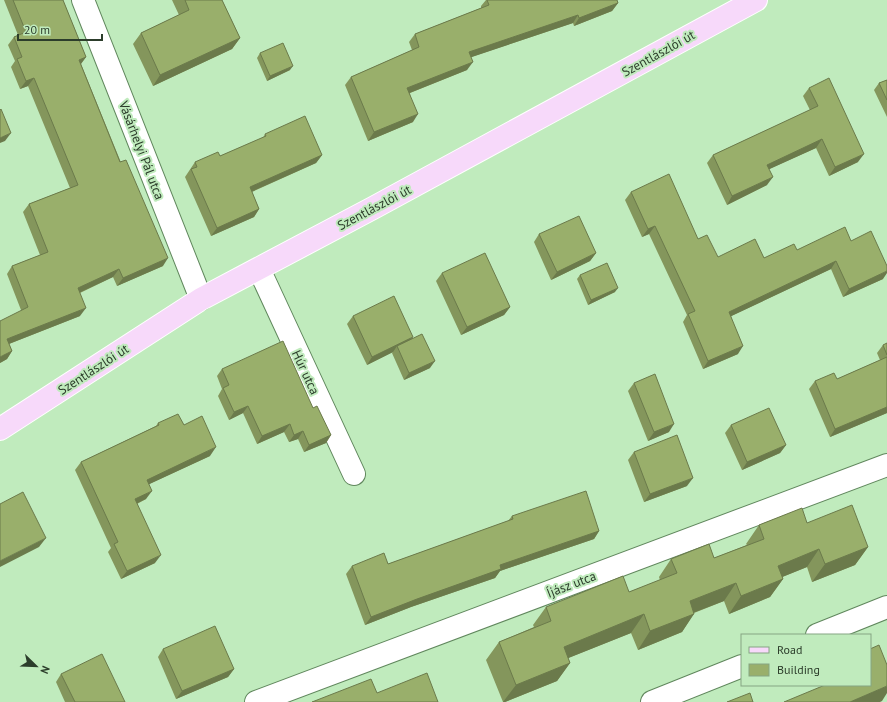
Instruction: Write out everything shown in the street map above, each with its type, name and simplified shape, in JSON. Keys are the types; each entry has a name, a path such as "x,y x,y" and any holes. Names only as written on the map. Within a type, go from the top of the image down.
{"main road":[{"name":"Szentlászlói út","path":"0,429 201,299 756,0"}],"street":[{"name":"Vásárhelyi Pál utca","path":"84,0 201,299"},
{"name":"Húr utca","path":"258,269 354,474"},
{"name":"Íjász utca","path":"256,702 887,465"},
{"path":"820,634 887,607"},
{"path":"652,702 741,666"}],"building":[{"path":"13,0 63,0 86,57 79,60 120,162 126,160 168,258 123,278 119,269 78,288 86,308 7,339 12,351 0,357 0,321 28,307 12,266 48,252 29,204 78,185 34,78 26,81 17,59 22,57 14,37 26,32"},
{"path":"185,0 222,0 240,38 160,75 141,33 189,10"},
{"path":"487,0 617,0 618,3 579,18 578,15 469,52 473,62 407,88 418,114 374,132 351,77 419,47 415,34 489,5"},
{"path":"283,43 293,66 270,76 260,53"},
{"path":"829,78 864,154 835,167 822,139 767,165 773,177 732,196 713,155 818,106 809,88"},
{"path":"887,80 887,100 879,83"},
{"path":"1,109 11,133 0,138 0,110"},
{"path":"305,116 322,155 250,187 259,209 217,228 191,169 197,167 195,162 218,152 220,156 266,136 265,134"},
{"path":"669,174 698,239 707,235 718,257 755,239 764,258 794,244 797,250 845,227 851,241 871,231 887,266 887,271 849,289 836,261 729,312 743,346 708,361 688,314 695,311 655,226 648,229 631,192"},
{"path":"579,216 596,253 557,272 539,234"},
{"path":"485,253 510,307 467,327 442,273"},
{"path":"607,263 618,288 591,300 580,275"},
{"path":"394,296 413,337 372,357 353,316"},
{"path":"422,334 435,361 409,373 397,346"},
{"path":"283,341 313,408 317,406 331,435 309,445 303,431 294,435 290,424 262,436 248,406 234,412 223,388 229,385 222,369"},
{"path":"887,343 887,355 883,345"},
{"path":"887,357 887,407 835,429 815,381 834,373 837,379"},
{"path":"655,374 674,424 654,432 634,383"},
{"path":"769,408 786,445 747,462 731,425"},
{"path":"178,414 184,425 202,416 216,447 147,480 152,491 135,499 161,555 127,571 114,544 118,542 81,462 159,425 158,423"},
{"path":"677,435 693,478 650,494 634,452"},
{"path":"586,491 599,531 500,565 501,569 371,617 352,566 384,553 388,564 513,519 512,516"},
{"path":"23,492 46,538 0,561 0,504"},
{"path":"852,505 868,547 825,564 819,549 778,566 783,579 741,596 736,583 690,601 694,614 650,631 644,614 564,647 570,663 516,685 499,642 551,621 546,607 623,576 629,592 677,573 671,559 709,544 714,558 764,539 759,525 802,508 807,523"},
{"path":"215,626 234,669 182,691 163,649"},
{"path":"879,645 887,665 887,686 850,702 784,702 823,686 871,686 871,649"},
{"path":"102,654 125,702 75,702 61,674"},
{"path":"427,673 438,702 312,702 371,679 377,693"},
{"path":"750,693 753,702 727,702"}]}
